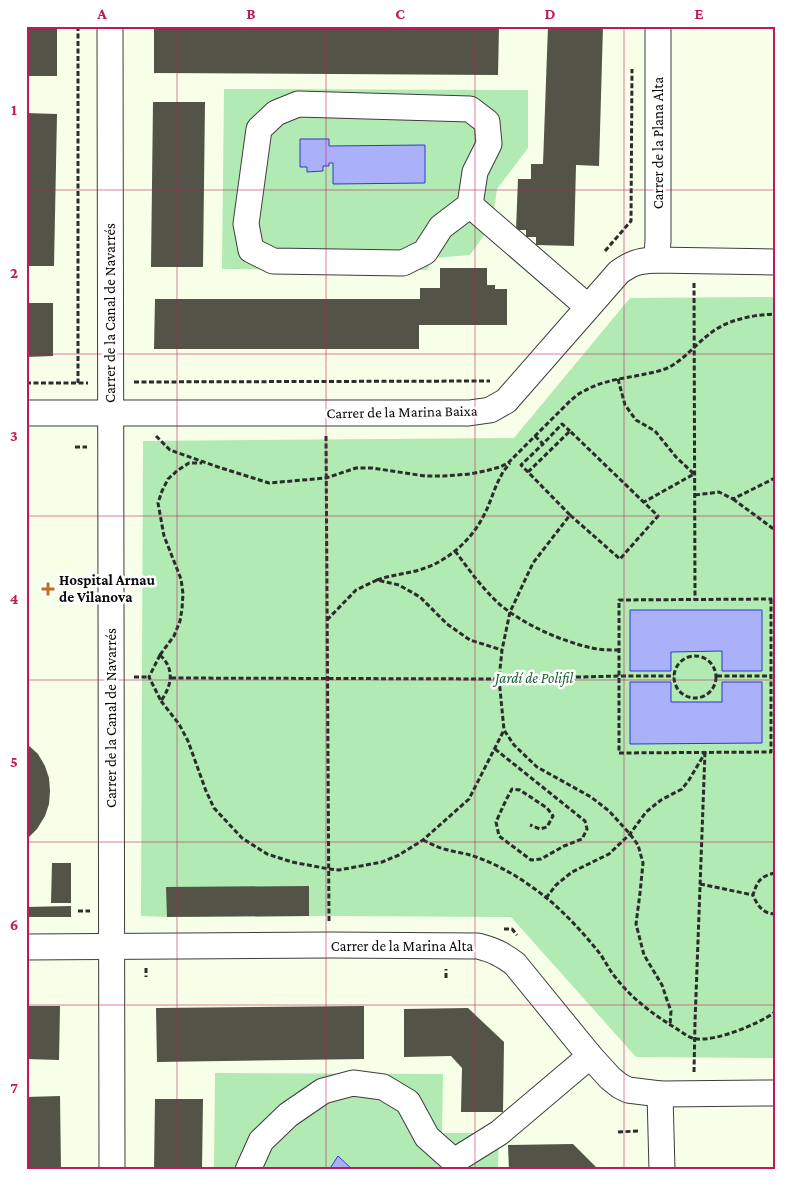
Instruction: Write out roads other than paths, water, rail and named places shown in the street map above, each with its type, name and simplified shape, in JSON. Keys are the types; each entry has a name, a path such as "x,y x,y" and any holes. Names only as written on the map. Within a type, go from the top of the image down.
{"street":[{"name":"Carrer de la Canal de Navarrés","path":"94,26 103,413"},
{"name":"Carrer de la Canal de Navarrés","path":"95,1170 103,947 103,413 110,26"},
{"name":"Carrer de la Plana Alta","path":"654,260 658,241 658,26"},
{"path":"298,104 470,108 487,122 489,144 475,172 470,205 442,227 425,252 403,263 273,261 251,250 246,224 259,129 276,113 298,104"},
{"path":"470,205 588,307"},
{"name":"Carrer de la Marina Baixa","path":"26,413 469,413 490,410 506,401 619,272 629,265 640,261 654,260 775,262"},
{"name":"Carrer de la Marina Alta","path":"26,947 478,946 499,953 515,964 590,1056 610,1078 628,1090 660,1094 775,1093"},
{"name":"Carrer de la Canal de Navarrés","path":"103,947 112,1170"},
{"path":"248,1170 261,1142 288,1115 323,1091 354,1083 383,1087 408,1102 427,1137 454,1166 498,1133 590,1056"},
{"path":"660,1094 662,1170"}],"water":[{"path":"300,139 329,139 329,146 425,145 425,183 333,184 333,163 329,163 329,166 323,166 323,171 307,172 307,167 300,167"},
{"path":"630,610 762,610 762,671 722,671 722,651 671,652 671,671 630,671"},
{"path":"630,682 671,682 671,702 722,702 722,682 762,682 762,743 630,744"},
{"path":"338,1156 353,1170 329,1170"}],"place":[{"name":"Hospital Arnau de Vilanova","path":"48,589"}],"park label":[{"name":"Jardí de Polifil","path":"534,678"}]}
